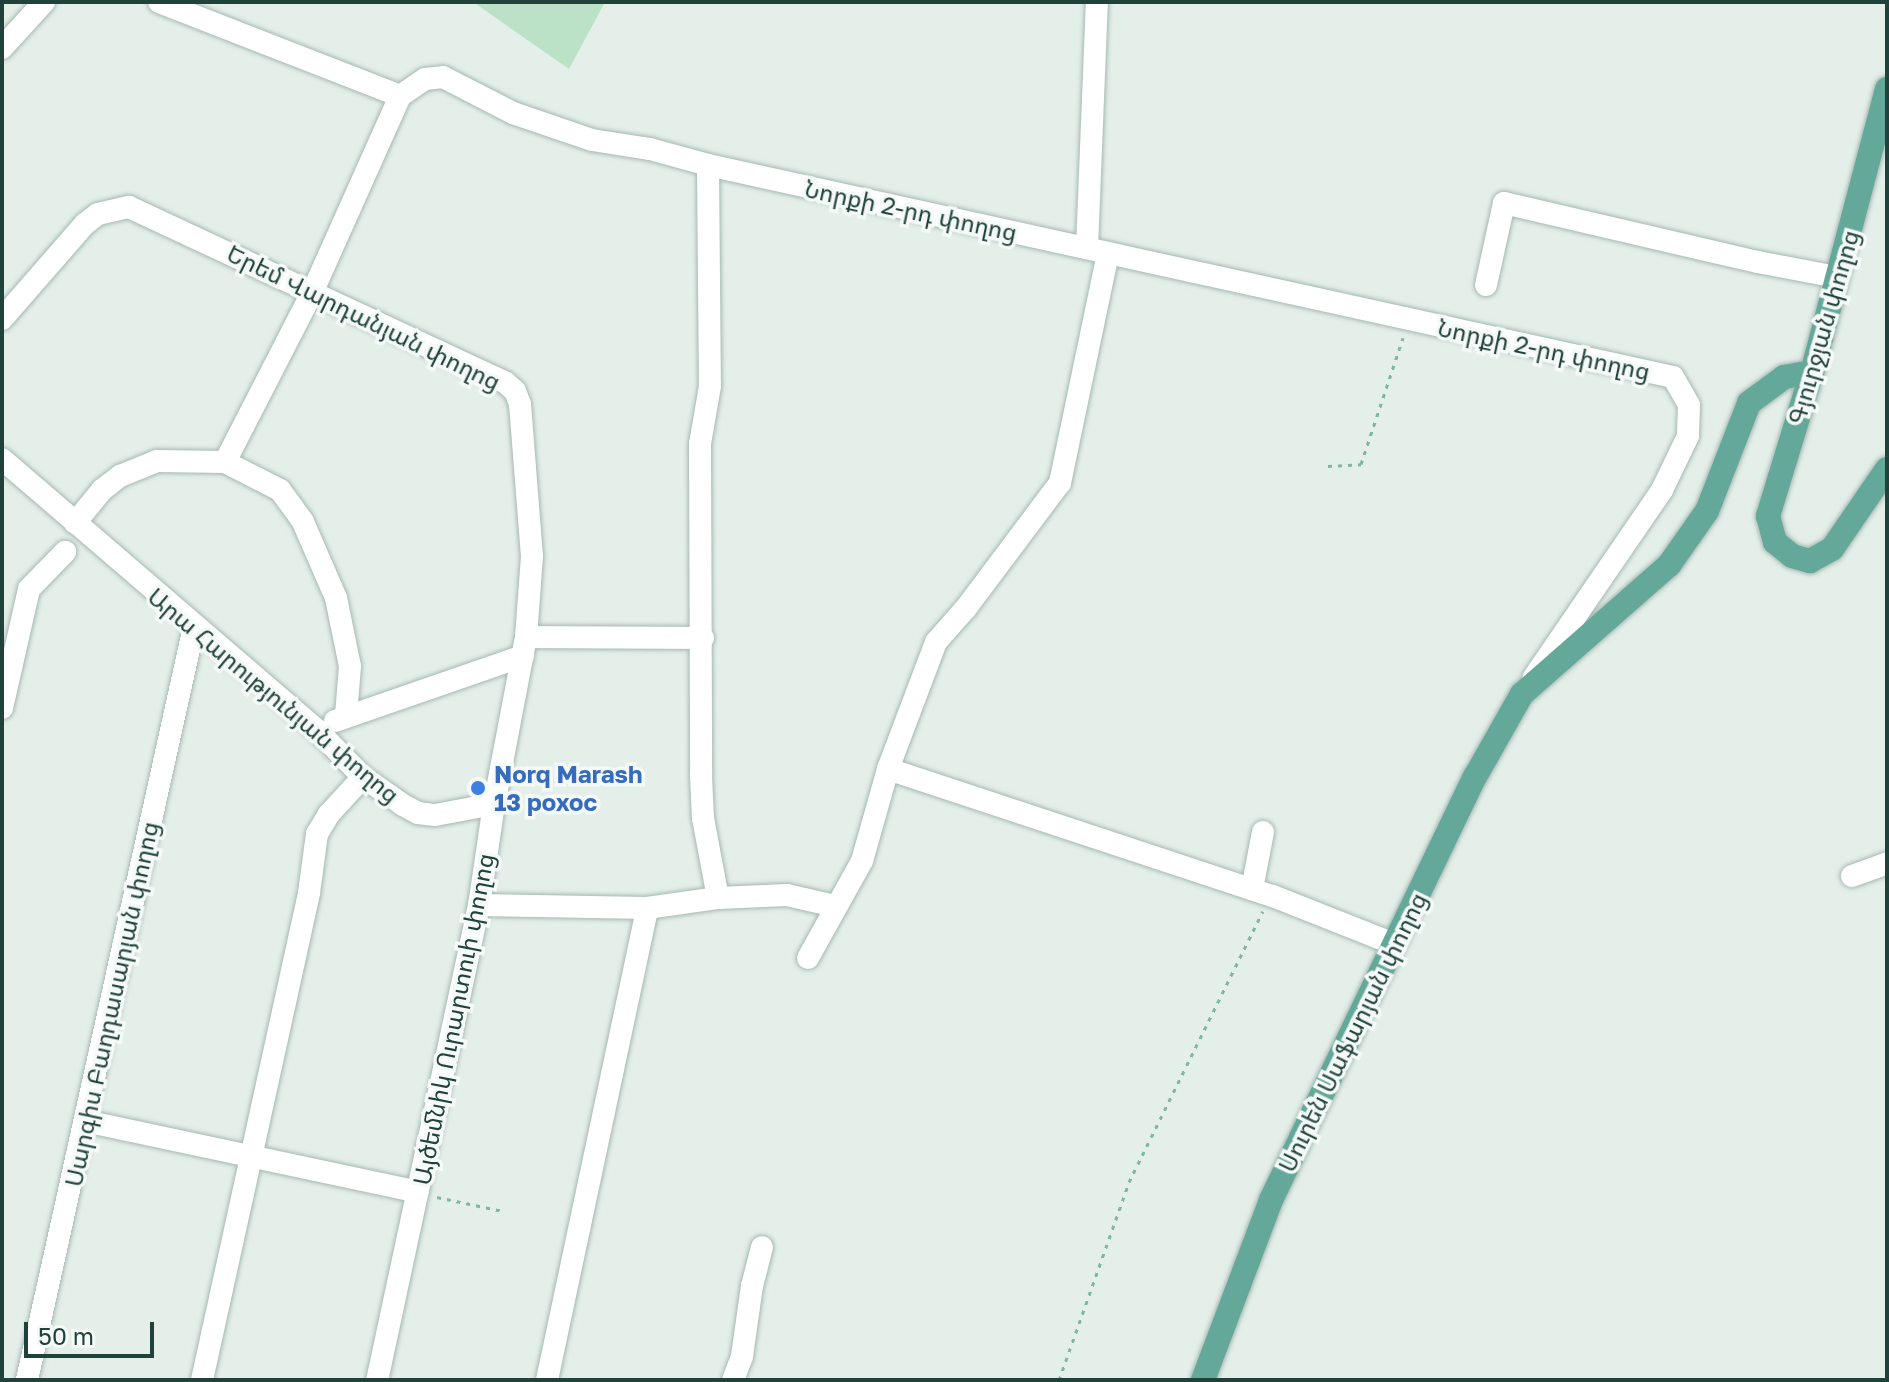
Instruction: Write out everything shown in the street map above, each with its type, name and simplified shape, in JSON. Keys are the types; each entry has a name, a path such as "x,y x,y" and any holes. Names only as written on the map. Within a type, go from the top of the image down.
{"main road":[{"name":"Գյուրջյան փողոց","path":"1887,89 1812,372 1768,516 1775,542 1792,556 1810,561 1832,549 1887,469"},
{"path":"1522,694 1669,565 1707,511 1749,403 1784,377 1812,372"},
{"name":"Սուրեն Սաֆարյան փողոց","path":"1203,1380 1271,1200 1475,777 1522,694"}],"street":[{"path":"2,48 44,2"},
{"path":"159,2 400,96 312,293 225,462"},
{"path":"808,958 862,861 888,769 936,642 966,608 1060,483 1097,250 1097,2"},
{"name":"Նորքի 2-րդ փողոց","path":"400,96 425,79 443,77 548,127 1673,377 1689,405 1688,436 1662,490 1522,694"},
{"path":"708,165 710,386 700,444 703,638 701,776 703,818 718,898"},
{"path":"1486,285 1504,203 1758,262 1837,277"},
{"name":"Երեմ Վարդանյան փողոց","path":"2,319 85,224 98,214 129,207 506,383 515,391 520,404 532,556 525,647"},
{"name":"Արա Հարությունյան փողոց","path":"2,459 317,730 363,777 418,813 435,815 494,804"},
{"name":"Արա Հարությունյան փողոց","path":"75,523 102,490 139,467 176,459 225,462 280,490 303,522 336,598 350,666 346,716"},
{"path":"2,708 29,589 65,552"},
{"name":"Սարգիս Բաղդասարյան փողոց","path":"27,1380 194,627"},
{"path":"317,730 525,647 703,638"},
{"name":"Այծեմնիկ Ուրարտուի փողոց","path":"377,1380 479,905 494,804 525,647"},
{"path":"888,769 1261,892 1394,944"},
{"path":"202,1380 248,1156 309,893 317,834 329,814 363,777"},
{"path":"1261,892 1263,832"},
{"path":"1852,876 1887,863"},
{"path":"479,905 647,908 718,898 787,895 835,906"},
{"path":"547,1380 647,908"},
{"path":"85,1121 418,1192"},
{"path":"733,1380 742,1356 752,1286 762,1247"}],"path":[{"path":"1328,466 1361,464 1409,319"},
{"path":"1059,1380 1129,1182 1261,892"},
{"path":"418,1192 503,1211"}],"green space":[{"path":"473,2 605,2 569,69"}],"place":[{"name":"Norq Marash 13 poxoc","path":"478,788"}]}
